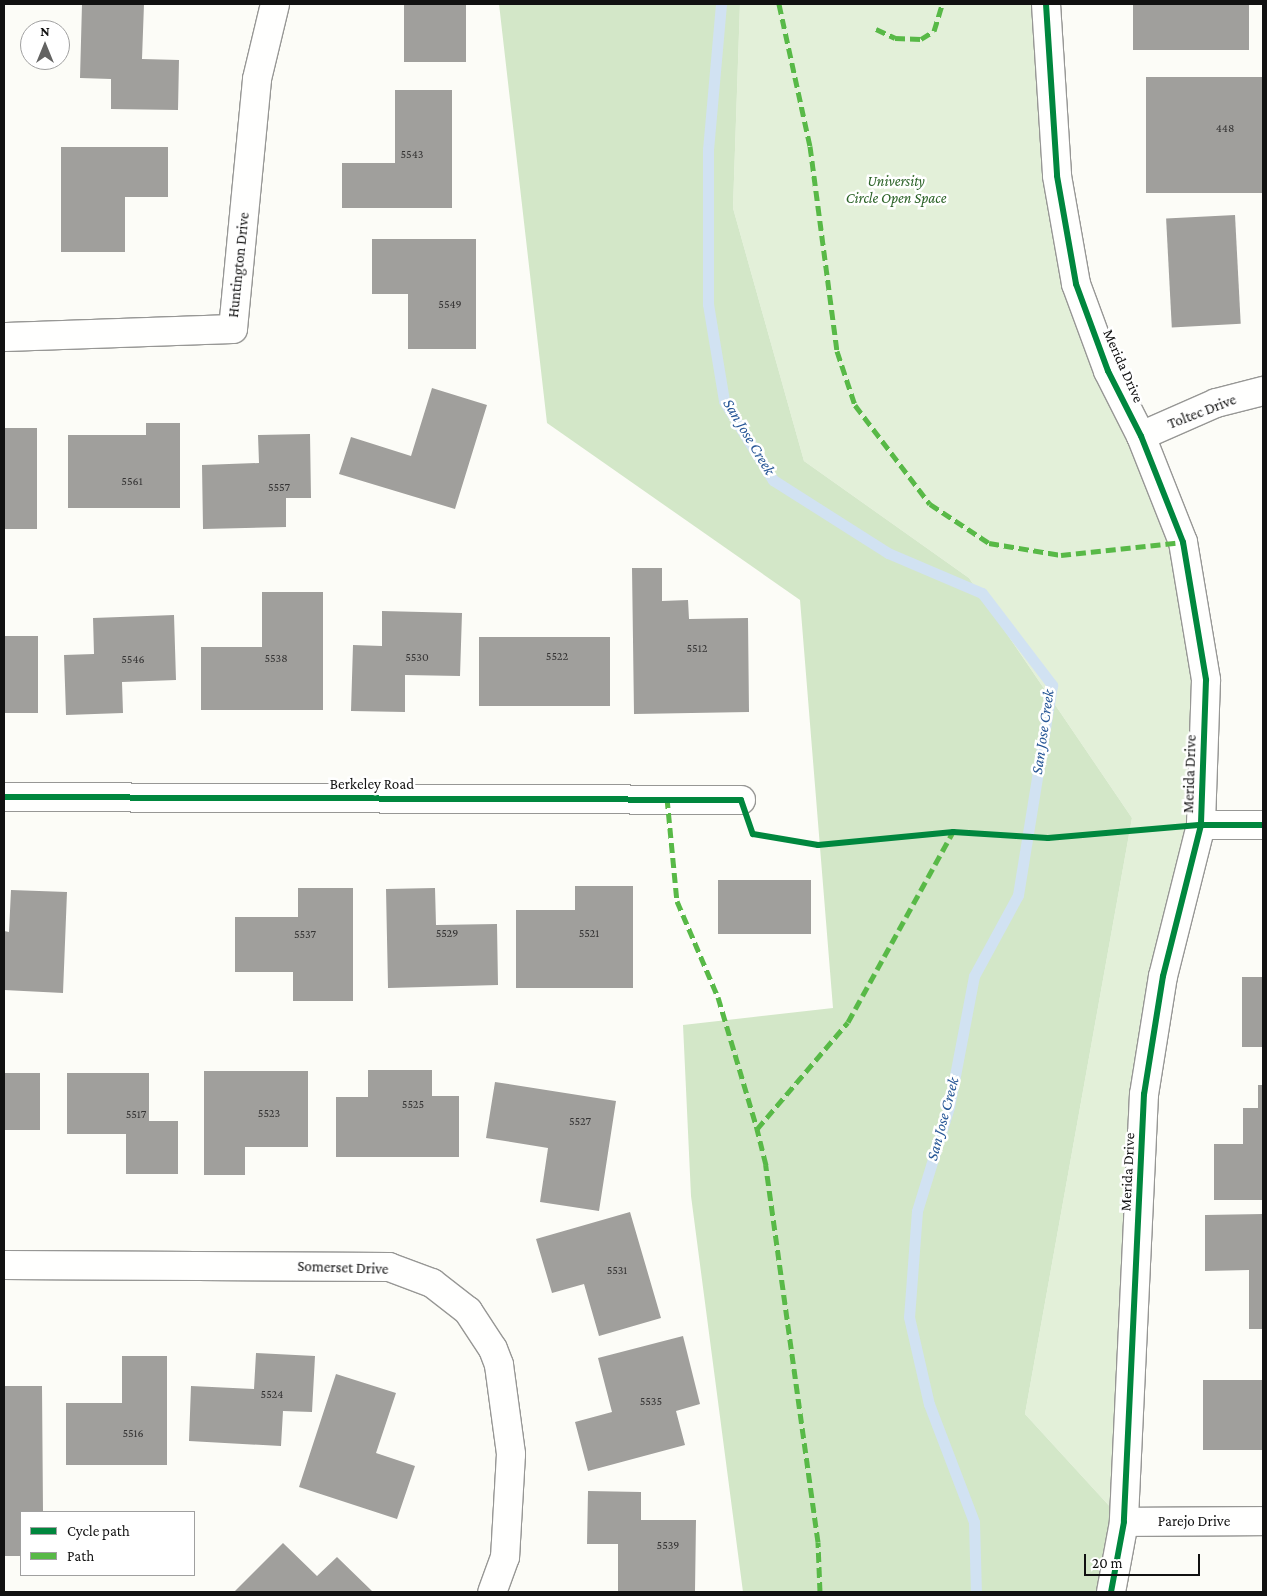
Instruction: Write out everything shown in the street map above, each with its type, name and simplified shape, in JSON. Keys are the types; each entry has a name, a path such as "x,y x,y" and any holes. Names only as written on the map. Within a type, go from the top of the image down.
{"street":[{"name":"Huntington Drive","path":"4,337 233,329 257,79 275,4"},
{"name":"Merida Drive","path":"1046,4 1057,176 1076,284 1108,371 1141,436 1183,542 1206,680 1200,826 1163,976 1144,1094 1124,1522 1111,1592"},
{"name":"Toltec Drive","path":"1141,436 1216,403 1263,391"},
{"name":"Berkeley Road","path":"4,797 741,800"},
{"path":"1200,826 1263,825"},
{"name":"Somerset Drive","path":"4,1265 389,1267 432,1283 468,1311 493,1349 499,1365 510,1454 505,1557 492,1592"},
{"name":"Parejo Drive","path":"1124,1522 1263,1521"}],"green space":[{"path":"499,4 740,4 733,208 804,461 969,578 1132,818 1025,1414 1124,1522 1104,1592 743,1592 691,1196 683,1025 833,1008 800,600 547,423"},
{"name":"University Circle Open Space","path":"740,4 1046,4 1076,284 1141,436 1206,680 1201,825 1163,976 1124,1522 1025,1414 1132,818 969,578 804,461 733,208"}],"building":[{"path":"82,4 144,4 142,59 179,60 178,110 111,109 111,79 80,78"},
{"path":"404,4 466,4 466,62 404,62"},
{"path":"1133,4 1249,4 1249,50 1133,50"},
{"path":"1146,77 1263,77 1263,193 1146,193"},
{"path":"395,90 452,90 452,208 342,208 342,163 395,163"},
{"path":"61,147 168,147 168,197 125,197 125,252 61,252"},
{"path":"1235,215 1241,324 1172,327 1166,219"},
{"path":"372,239 476,239 476,349 408,349 408,294 372,294"},
{"path":"432,388 487,405 455,509 339,474 351,437 411,456"},
{"path":"146,423 180,423 180,508 68,508 68,435 146,435"},
{"path":"4,428 37,428 37,529 4,529"},
{"path":"310,434 311,498 286,498 286,527 203,529 202,465 259,463 258,435"},
{"path":"632,568 662,568 662,601 688,600 689,619 748,618 749,712 634,714"},
{"path":"262,592 323,592 323,710 201,710 201,647 262,647"},
{"path":"382,611 462,613 460,676 405,675 405,712 351,711 353,645 382,646"},
{"path":"174,615 176,680 122,682 123,713 66,715 64,655 94,654 93,618"},
{"path":"4,636 38,636 38,713 4,713"},
{"path":"479,637 610,637 610,706 479,706"},
{"path":"718,880 811,880 811,934 718,934"},
{"path":"575,886 633,886 633,988 516,988 516,910 575,910"},
{"path":"298,888 353,888 353,1001 293,1001 293,972 235,972 235,917 298,917"},
{"path":"435,888 436,925 497,924 498,985 388,988 386,889"},
{"path":"11,890 67,892 63,993 4,990 4,931 9,932"},
{"path":"1242,977 1263,977 1263,1047 1242,1047"},
{"path":"368,1070 432,1070 432,1096 459,1096 459,1157 336,1157 336,1097 368,1097"},
{"path":"204,1071 308,1071 308,1147 245,1147 245,1175 204,1175"},
{"path":"4,1073 40,1073 40,1130 4,1130"},
{"path":"67,1073 149,1073 149,1121 178,1121 178,1174 126,1174 126,1134 67,1134"},
{"path":"495,1082 616,1101 599,1211 540,1202 548,1148 486,1138"},
{"path":"1258,1085 1263,1085 1263,1200 1214,1200 1214,1144 1243,1144 1243,1108 1258,1108"},
{"path":"630,1212 661,1318 599,1336 584,1284 552,1293 536,1239"},
{"path":"1263,1214 1263,1329 1249,1329 1249,1270 1205,1271 1205,1215"},
{"path":"683,1336 700,1404 676,1411 685,1445 588,1471 575,1422 612,1412 598,1358"},
{"path":"256,1353 315,1356 312,1412 283,1411 281,1446 189,1441 191,1386 254,1389"},
{"path":"122,1356 167,1356 167,1465 66,1465 66,1403 122,1403"},
{"path":"336,1374 396,1393 376,1453 415,1466 397,1519 299,1487"},
{"path":"1203,1380 1263,1380 1263,1450 1203,1450"},
{"path":"4,1386 42,1386 43,1511 20,1511 20,1556 4,1556"},
{"path":"588,1491 641,1492 641,1520 696,1520 695,1592 618,1592 618,1544 587,1544"},
{"path":"283,1543 317,1576 337,1557 373,1592 234,1592"}],"waterway":[{"name":"San Jose Creek","path":"721,4 708,149 708,304 724,401 773,480 888,553 982,593 1052,685 1018,895 974,976 949,1107 917,1211 909,1317 929,1404 974,1522 976,1592"}],"marked path":[{"path":"779,4 810,146 837,351 855,405 930,504 989,543 1061,555 1183,542"},
{"path":"876,29 895,38 921,39 934,31 942,4"},
{"path":"667,798 677,901 718,997 757,1129"},
{"path":"820,1592 818,1542 766,1165 757,1129 848,1022 953,832"}],"cycle path":[{"path":"1046,4 1057,176 1076,284 1108,371 1141,436 1183,542 1206,680 1201,825 1163,976 1144,1094 1124,1522 1111,1592"},
{"path":"4,797 741,800 753,834 818,845 953,832 1048,838 1201,825 1263,825"}]}
